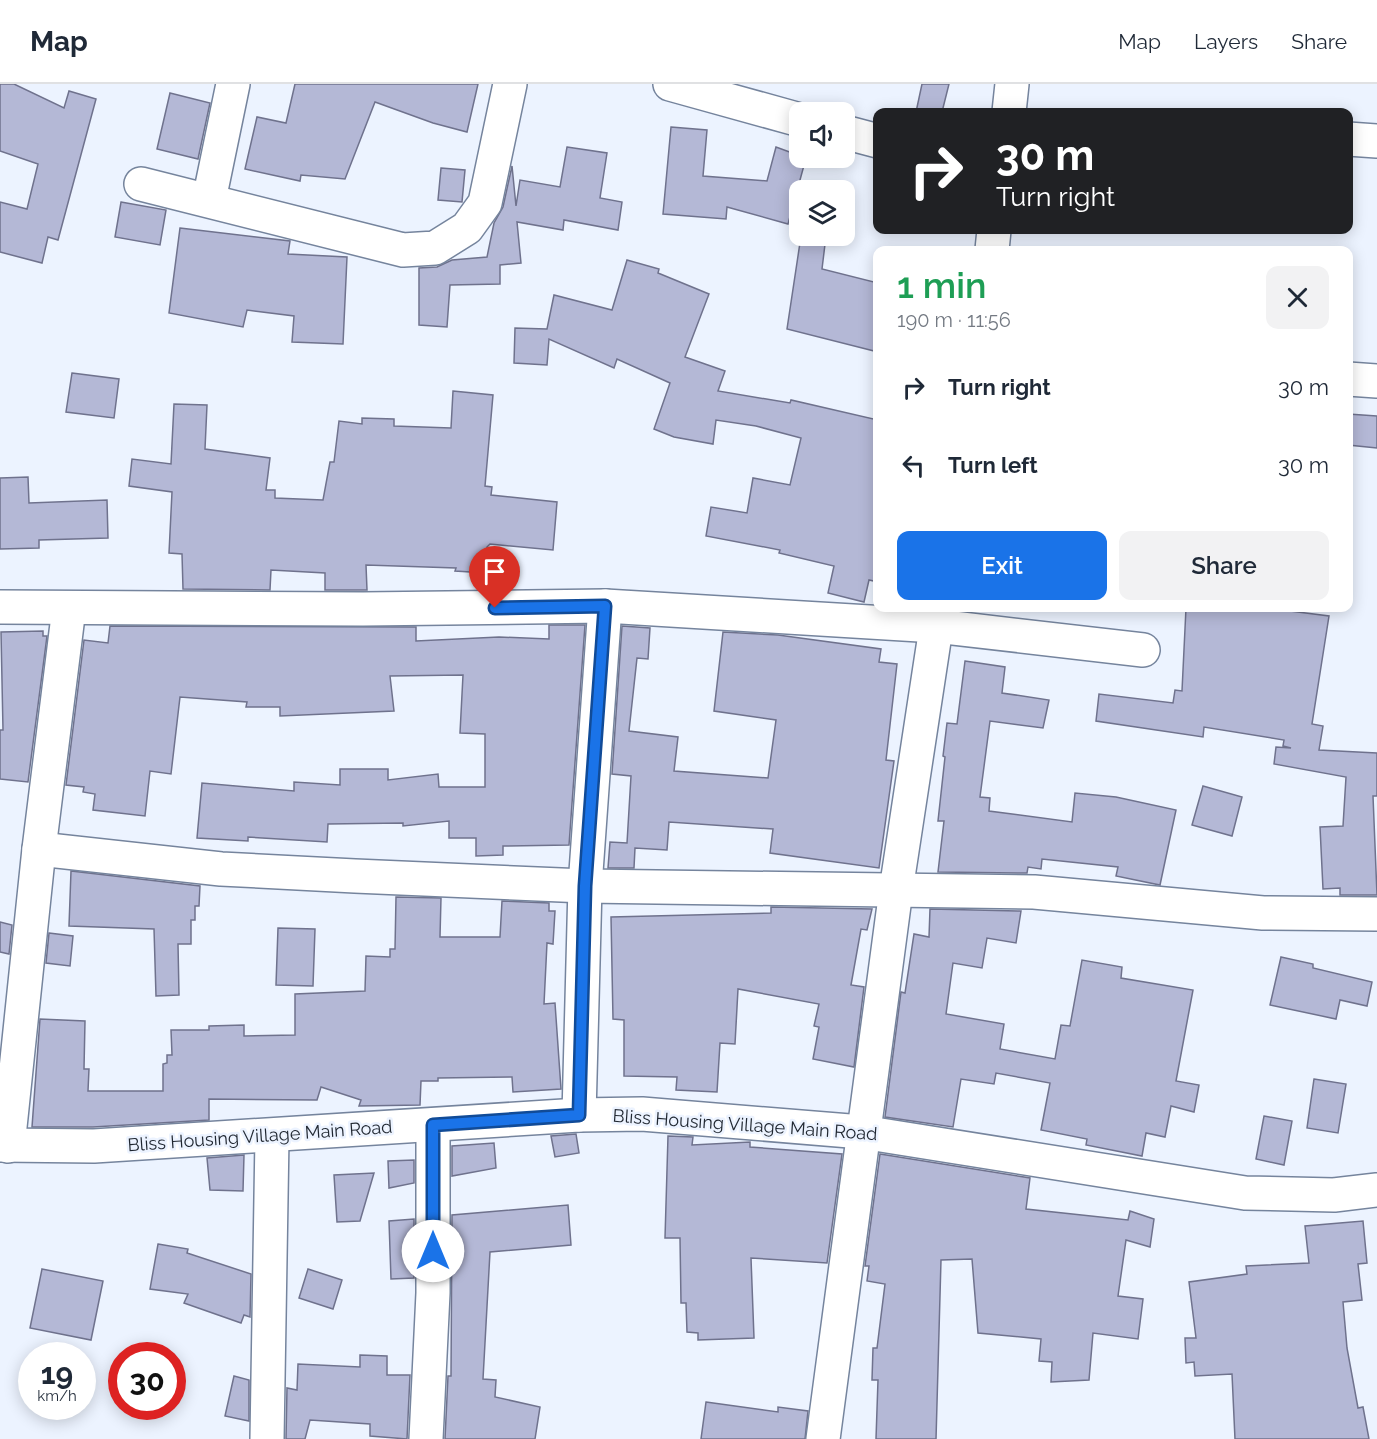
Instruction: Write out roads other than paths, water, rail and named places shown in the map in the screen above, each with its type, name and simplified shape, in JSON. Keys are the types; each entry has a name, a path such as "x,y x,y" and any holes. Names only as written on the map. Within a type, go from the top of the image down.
{"street":[{"path":"209,200 234,84"},
{"path":"141,184 403,250 435,248 467,228 485,203 510,84"},
{"path":"670,84 789,117"},
{"path":"1009,108 1012,84"},
{"path":"855,135 873,140"},
{"path":"1353,140 1377,141"},
{"path":"1353,379 1377,381"},
{"path":"579,1115 585,886 605,606"},
{"path":"0,607 363,609 605,606 938,617 1143,650"},
{"path":"4,1146 69,608"},
{"path":"823,1439 862,1132 938,617"},
{"path":"39,849 221,869 585,886 1034,892 1263,913 1377,914"},
{"name":"Bliss Housing Village Main Road","path":"4,1146 94,1146 272,1137 579,1115 642,1114 862,1132 1245,1193 1334,1195 1377,1190"},
{"path":"426,1439 433,1293 433,1125"},
{"path":"267,1439 272,1137"}]}
